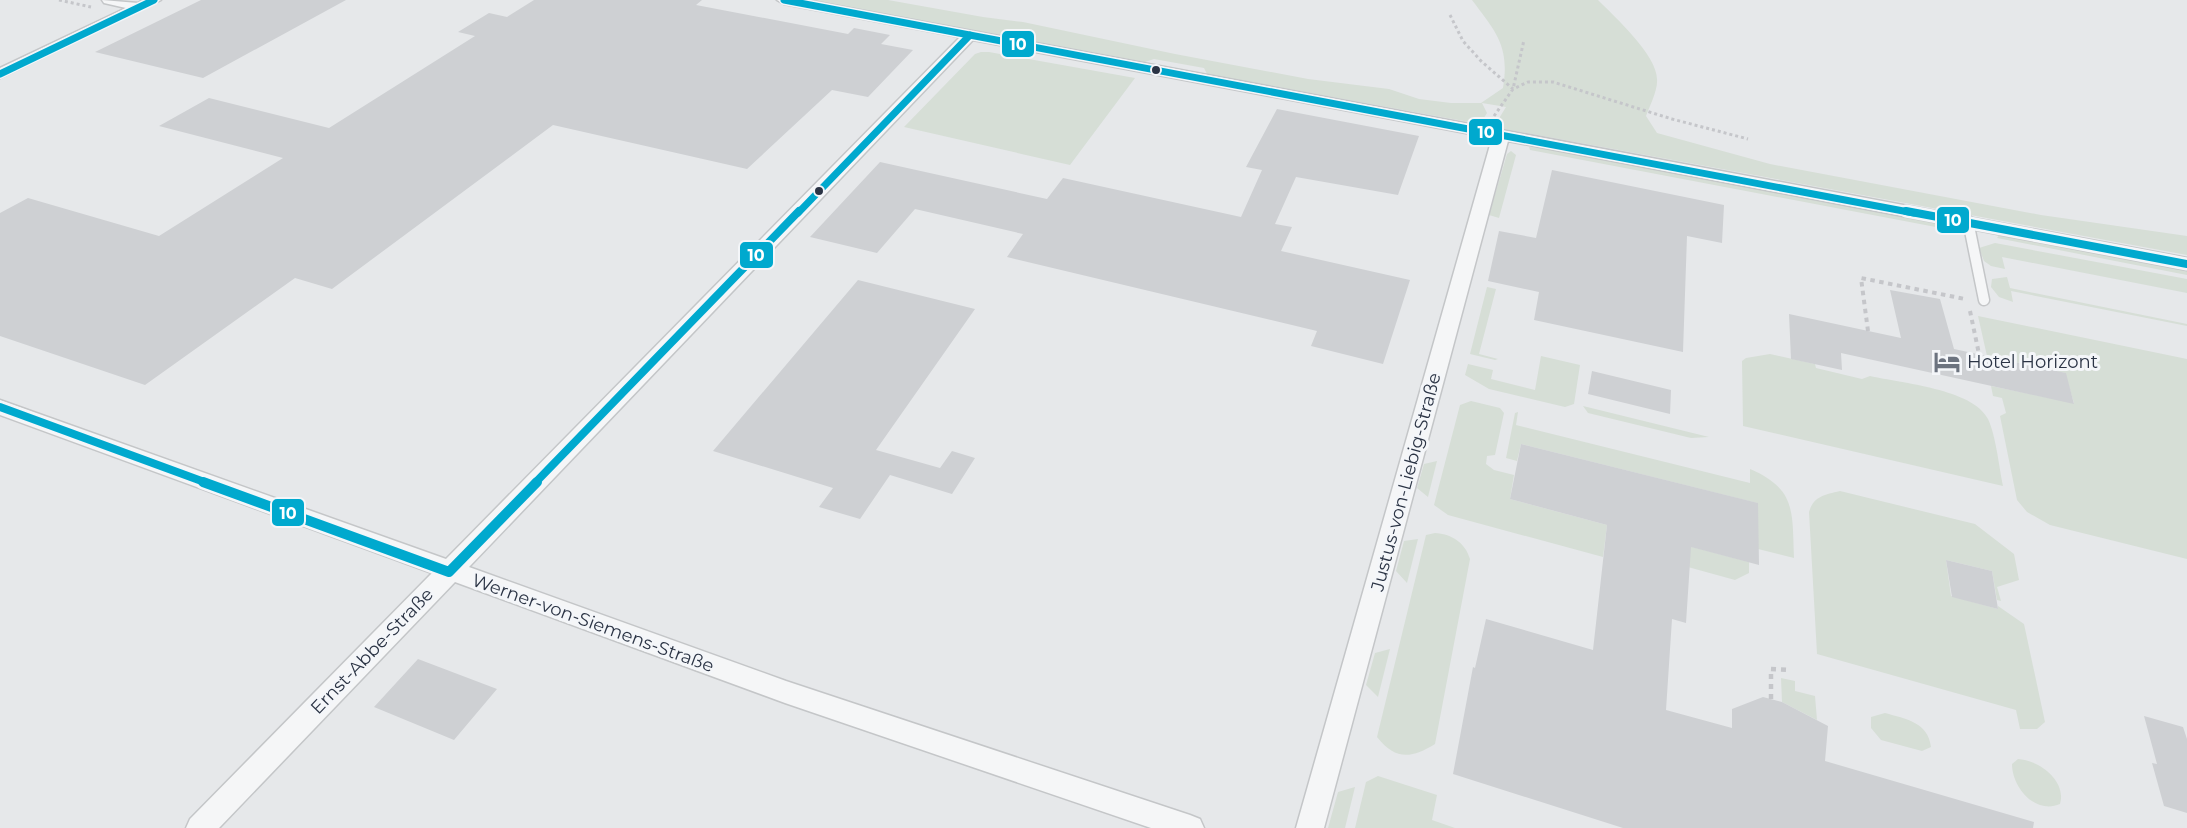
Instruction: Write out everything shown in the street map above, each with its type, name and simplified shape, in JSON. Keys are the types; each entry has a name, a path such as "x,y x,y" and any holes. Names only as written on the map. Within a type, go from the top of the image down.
{"street":[{"path":"109,0 139,7"},
{"path":"0,74 154,0"},
{"path":"784,0 2187,264"},
{"name":"Ernst-Abbe-Straße","path":"201,828 970,35"},
{"name":"Justus-von-Liebig-Straße","path":"1310,828 1494,134"},
{"name":"Werner-von-Siemens-Straße","path":"0,407 449,572 797,696 1190,828"}],"lane":[{"path":"1968,221 1984,300"}],"path":[{"path":"1450,15 1463,41 1481,61 1513,88"},
{"path":"1494,134 1494,114 1513,88 1524,40"},
{"path":"1513,88 1528,82 1553,82 1672,119 1748,139"},
{"path":"1868,331 1861,278 1967,299 1984,300"},
{"path":"1967,299 1979,354"},
{"path":"1772,699 1771,669 1790,670"}],"shaded area":[{"path":"812,0 888,0 1023,22 1308,79 1389,89 1419,99 1451,103 1481,103 1503,88 1504,61 1499,40 1472,0 1598,0 1634,37 1655,69 1656,88 1646,116 1657,133 1770,164 2041,215 2187,236 2187,255 1499,128 1498,120 1506,107 1482,103 1487,113 1480,124 1207,74 1204,68 1154,59 1145,62"},
{"path":"981,52 1135,78 1070,165 904,127 975,54"},
{"path":"1529,147 1935,222 1941,228 1530,150"},
{"path":"1511,151 1516,155 1499,218 1489,215 1507,154"},
{"path":"2000,234 2167,266 2187,271 2187,275 1997,238"},
{"path":"1995,243 2187,279 2187,293 2002,257 2005,269 1991,266 1984,261 1979,248"},
{"path":"2007,277 2010,288 2187,324 2187,326 2011,291 2013,302 1999,297 1991,287 1992,279"},
{"path":"1487,287 1496,289 1479,354 1498,359 1495,360 1470,354"},
{"path":"1978,316 2187,359 2187,559 2050,525 2027,512 2017,500 2000,416 2006,413 2002,398 1993,396 1991,386 2074,403 2065,373 1987,356"},
{"path":"1770,354 1815,364 1816,368 1862,379 1870,376 1935,389 1968,401 1980,409 1991,426 2003,486 1743,426 1742,361 1746,358"},
{"path":"1541,356 1580,365 1574,404 1565,407 1489,389 1465,375 1468,364 1493,370 1491,379 1535,390"},
{"path":"1471,401 1500,408 1504,413 1495,455 1487,456 1486,464 1494,470 1514,475 1510,499 1607,525 1603,557 1448,515 1434,505 1460,405"},
{"path":"1583,406 1709,437 1691,438 1588,413"},
{"path":"1518,412 1516,425 1750,483 1750,469 1776,485 1789,504 1792,515 1794,558 1758,549 1757,503 1521,444 1517,461 1506,458 1515,413"},
{"path":"1437,461 1428,497 1417,488 1424,464"},
{"path":"1840,491 1975,524 2014,554 2019,580 1997,587 2001,601 1997,600 1992,571 1946,560 1951,596 1998,609 1998,606 2024,624 2045,722 2037,729 2020,729 2016,710 1817,654 1809,512 1817,499"},
{"path":"1621,528 1749,562 1749,573 1735,580 1619,548"},
{"path":"1435,533 1457,540 1465,548 1470,559 1435,744 1418,752 1404,755 1390,750 1377,737 1426,535"},
{"path":"1418,539 1407,583 1396,571 1404,541"},
{"path":"1390,649 1378,697 1366,685 1375,653"},
{"path":"1781,678 1795,681 1795,691 1815,696 1817,720 1782,702"},
{"path":"1885,713 1908,720 1921,727 1931,747 1922,751 1881,740 1871,728 1871,717"},
{"path":"2018,759 2034,763 2050,773 2059,787 2060,804 2042,806 2027,797 2016,782 2013,773 2012,764"},
{"path":"1378,776 1437,795 1432,820 1455,828 1355,828 1366,782"},
{"path":"1355,787 1345,828 1328,828 1338,792"}],"building":[{"path":"201,0 346,0 203,78 95,52"},
{"path":"534,0 702,0 696,5 848,34 854,28 890,35 881,44 913,50 868,97 832,90 747,169 553,125 332,289 295,278 145,385 0,336 0,213 28,198 159,236 283,158 159,126 209,98 329,128 475,36 458,32 489,13 507,17"},
{"path":"1277,109 1419,136 1398,195 1296,177 1275,224 1292,227 1281,251 1410,280 1383,364 1311,346 1317,331 1007,257 1023,234 915,209 877,253 810,237 880,162 1047,199 1063,178 1241,217 1262,170 1246,167"},
{"path":"1552,170 1724,205 1722,243 1687,236 1683,352 1534,320 1539,292 1488,281 1499,231 1536,238"},
{"path":"858,280 975,309 876,450 940,468 952,451 975,458 952,494 890,475 860,519 819,507 833,488 713,451"},
{"name":"Hotel Horizont","path":"1890,290 1940,299 1954,349 2066,373 2074,404 1841,353 1842,370 1791,359 1789,314 1901,338"},
{"path":"1592,371 1671,390 1670,414 1588,394"},
{"path":"1521,444 1758,503 1759,565 1691,547 1686,623 1672,619 1666,710 1732,728 1732,709 1763,697 1782,702 1828,726 1825,761 2034,822 2033,828 1623,828 1453,774 1473,667 1475,668 1486,619 1593,650 1607,525 1510,499"},
{"path":"1946,560 1992,571 1998,609 1952,597"},
{"path":"418,659 497,689 454,740 374,707"},
{"path":"2144,716 2183,727 2187,739 2187,813 2164,806 2152,763 2157,764"}],"transit line":[{"name":"10","path":"0,74 154,0"},
{"name":"10","path":"784,0 2187,264"},
{"name":"10","path":"0,407 449,572 970,35"}],"place":[{"name":"Hotel Horizont","path":"1947,362"}]}
